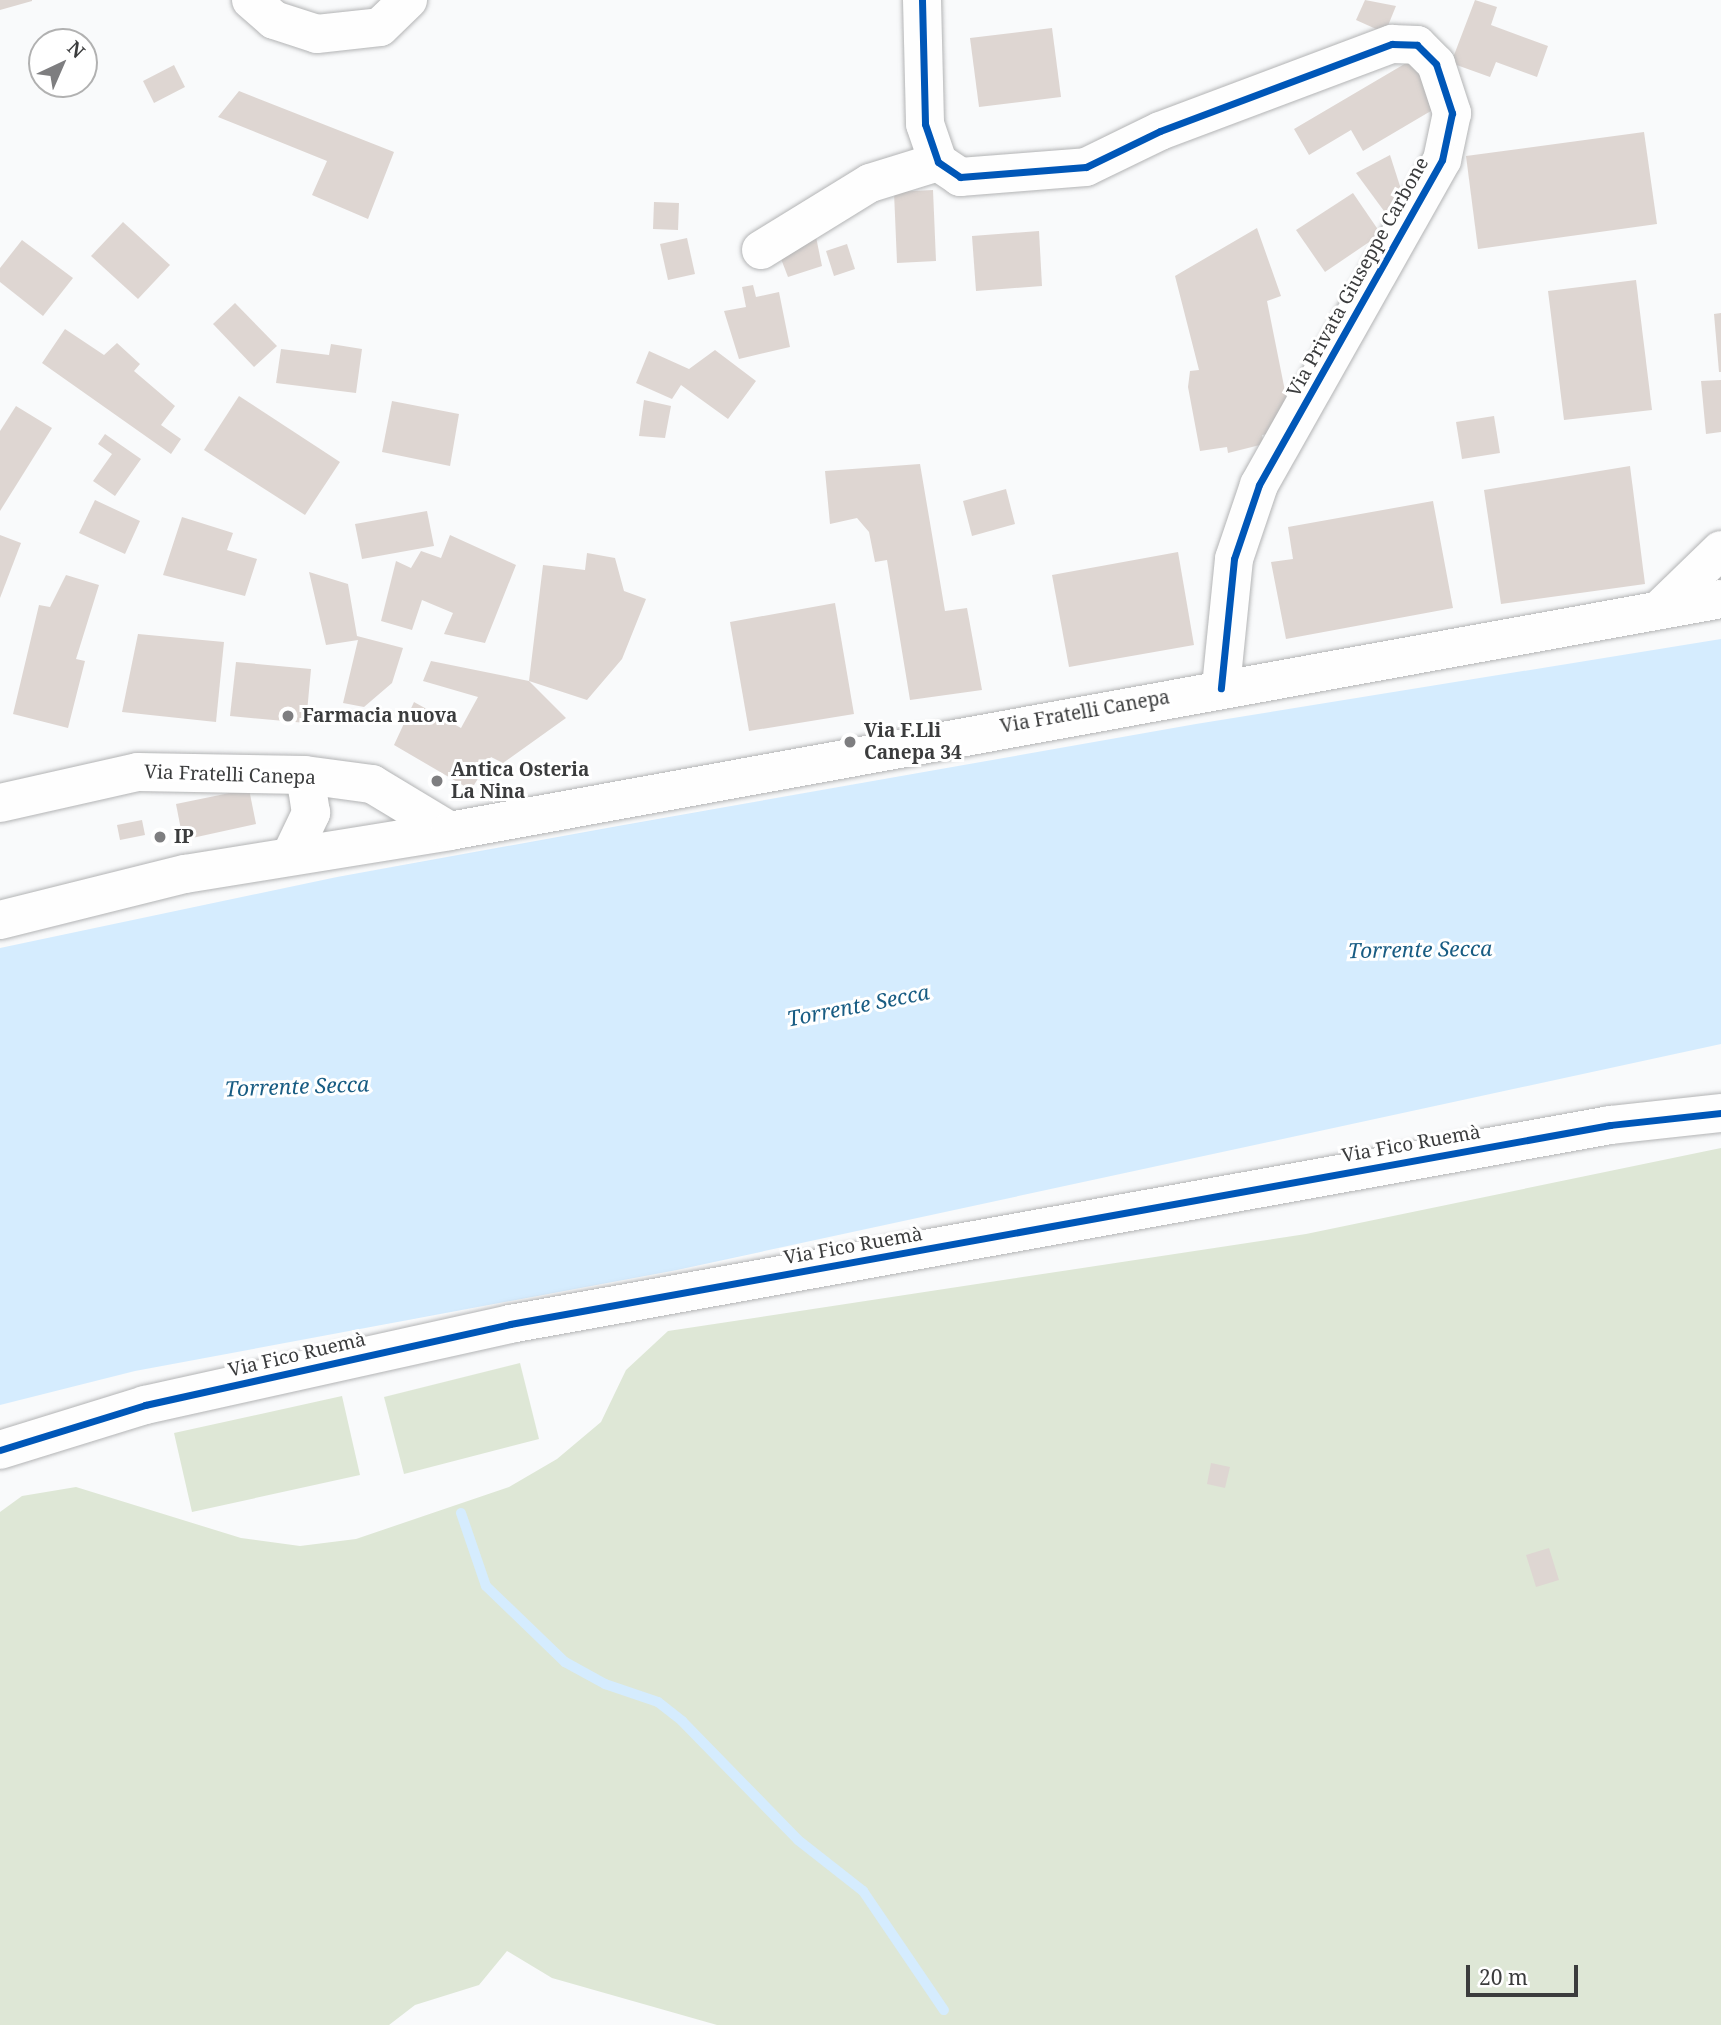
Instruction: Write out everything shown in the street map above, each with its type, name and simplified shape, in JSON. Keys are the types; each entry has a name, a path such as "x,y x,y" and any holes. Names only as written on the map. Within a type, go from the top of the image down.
{"street":[{"path":"251,0 274,20 317,34 380,27 408,0"},
{"path":"761,250 870,183 939,162 925,124 922,0"},
{"name":"Via Privata Giuseppe Carbone","path":"939,162 960,177 1086,167 1160,131 1392,44 1417,44 1436,64 1452,113 1442,160 1259,485 1234,559 1221,688"},
{"path":"1659,610 1721,550"},
{"name":"Via Fratelli Canepa","path":"0,920 185,874 450,831 1721,598"},
{"name":"Via Fratelli Canepa","path":"0,803 138,772 305,775 372,784 450,831"},
{"path":"290,855 311,813 305,775"},
{"name":"Via Fico Ruemà","path":"0,1450 145,1405 510,1324 1583,1130 1721,1113"}],"green space":[{"path":"1721,1148 1721,2025 717,2025 552,1978 507,1951 479,1985 415,2005 389,2025 0,2025 0,1512 22,1496 76,1487 241,1538 300,1546 356,1539 509,1487 557,1459 601,1422 626,1370 668,1331 1306,1234"},
{"path":"520,1363 539,1439 404,1474 384,1397"},
{"path":"342,1396 360,1475 192,1512 174,1433"}],"water":[{"name":"Torrente Secca","path":"1721,639 1721,1044 677,1270 135,1371 0,1405 0,948 337,877 618,826 1196,724"}],"building":[{"path":"0,0 32,0 32,1 0,10"},
{"path":"1365,0 1396,6 1385,33 1356,20"},
{"path":"1475,0 1497,7 1491,25 1548,46 1537,77 1496,62 1490,77 1451,63"},
{"path":"1052,28 1061,97 979,107 970,38"},
{"path":"1413,59 1441,105 1363,151 1351,130 1309,155 1294,129"},
{"path":"174,65 185,87 154,103 143,81"},
{"path":"239,91 394,152 368,219 312,195 327,161 218,117"},
{"path":"1644,132 1657,224 1478,249 1466,156"},
{"path":"1390,155 1408,211 1395,226 1356,173"},
{"path":"933,190 936,261 897,263 894,192"},
{"path":"1353,193 1381,234 1325,272 1296,230"},
{"path":"654,202 679,203 678,230 653,229"},
{"path":"123,222 170,265 138,299 91,256"},
{"path":"1257,228 1281,296 1267,301 1288,406 1274,433 1262,435 1264,444 1228,453 1227,447 1200,451 1188,387 1190,371 1199,370 1175,276"},
{"path":"1039,231 1042,286 976,291 972,236"},
{"path":"816,237 822,266 788,277 778,251"},
{"path":"687,238 695,274 668,280 660,244"},
{"path":"22,240 73,278 43,316 0,282 0,268"},
{"path":"847,244 855,269 834,276 826,251"},
{"path":"1636,280 1652,410 1564,420 1548,291"},
{"path":"753,285 756,297 779,292 790,347 739,359 724,311 746,307 742,287"},
{"path":"235,303 277,346 254,367 213,324"},
{"path":"1721,313 1721,372 1719,372 1714,314"},
{"path":"65,329 104,355 117,343 140,364 134,371 175,406 161,425 181,439 171,454 42,363"},
{"path":"331,344 362,349 356,393 276,383 281,349 329,355"},
{"path":"715,350 756,381 728,419 681,385 672,399 636,383 649,351 689,369"},
{"path":"1721,380 1721,432 1706,434 1701,381"},
{"path":"239,396 340,462 305,515 204,450"},
{"path":"644,400 671,406 665,438 639,436"},
{"path":"392,401 459,414 450,466 382,452"},
{"path":"16,406 52,428 0,511 0,431"},
{"path":"1494,416 1500,453 1462,459 1456,422"},
{"path":"105,434 141,459 115,496 93,481 112,454 98,444"},
{"path":"920,464 945,611 967,608 982,690 910,700 887,560 875,562 869,532 857,518 830,524 825,471"},
{"path":"1630,466 1645,584 1501,604 1484,490"},
{"path":"1006,489 1015,524 972,536 963,501"},
{"path":"95,500 140,521 125,554 79,533"},
{"path":"1433,501 1453,608 1286,639 1271,562 1293,559 1288,527"},
{"path":"427,511 434,546 362,559 355,524"},
{"path":"182,517 233,533 227,550 257,559 245,596 163,575"},
{"path":"0,535 21,543 0,598"},
{"path":"450,535 516,565 485,643 444,634 453,613 422,600 412,630 381,621 396,561 411,568 421,551 441,558"},
{"path":"1178,552 1194,645 1069,667 1052,575"},
{"path":"587,553 615,558 624,591 646,599 622,659 587,700 529,681 543,565 585,570"},
{"path":"309,572 348,584 357,636 403,648 392,683 364,707 343,703 358,640 326,645"},
{"path":"66,575 99,585 76,659 85,661 68,728 13,714 39,605 50,607"},
{"path":"835,603 854,714 749,731 730,622"},
{"path":"138,634 224,642 216,722 122,712"},
{"path":"431,661 529,681 566,718 503,763 491,757 471,790 394,745 414,702 461,728 478,697 423,681"},
{"path":"236,662 311,669 306,723 230,716"},
{"path":"249,789 256,824 183,840 176,804"},
{"path":"142,820 145,835 120,840 117,825"},
{"path":"1211,1463 1230,1467 1225,1488 1207,1484"},
{"path":"1549,1548 1559,1580 1536,1587 1526,1555"}],"waterway":[{"path":"461,1513 486,1586 565,1662 605,1684 658,1702 682,1721 798,1840 863,1891 944,2010"}],"cycle path":[{"path":"922,0 925,124 938,162 960,177 1086,167 1160,131 1392,44 1417,45 1436,64 1452,113 1442,160 1259,485 1234,559 1221,688"},
{"path":"0,1450 145,1405 510,1324 1610,1125 1721,1113"}],"place":[{"name":"Farmacia nuova","path":"288,716"},
{"name":"Via F.Lli Canepa 34","path":"850,742"},
{"name":"Antica Osteria La Nina","path":"437,781"},
{"name":"IP","path":"160,837"}]}
